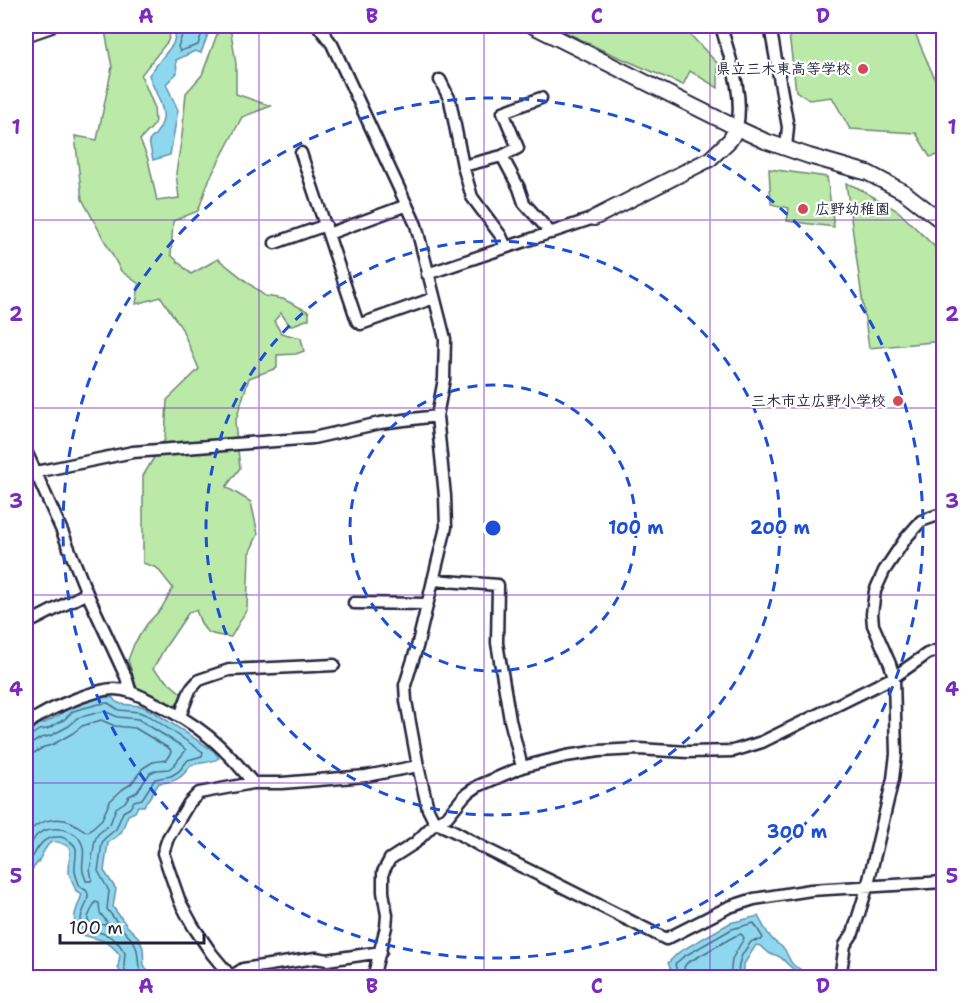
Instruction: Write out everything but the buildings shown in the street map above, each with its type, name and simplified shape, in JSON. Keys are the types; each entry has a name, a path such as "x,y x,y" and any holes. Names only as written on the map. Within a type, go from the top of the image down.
{"street":[{"path":"26,34 49,26"},
{"path":"318,26 332,44 416,225 445,339 444,379 437,416 446,527 417,647 405,685 418,766 435,823 451,828 482,847 666,939 729,907 754,899 811,891 944,882"},
{"path":"533,26 765,141 868,173 904,192 944,223"},
{"path":"428,274 594,218 711,159 730,140 737,128 740,115 738,90 721,26"},
{"path":"770,26 788,127 786,148"},
{"path":"440,80 450,100 463,166 472,197 501,236 506,247"},
{"path":"463,166 502,156 518,148 503,112 541,98"},
{"path":"301,153 357,321 361,324 434,298"},
{"path":"502,156 519,188 524,203 551,232"},
{"path":"275,243 407,206"},
{"path":"36,472 133,452 313,438 380,423 437,416"},
{"path":"26,451 130,690"},
{"path":"840,978 845,945 853,933 867,888 893,779 896,754 894,677 873,625 875,591 884,571 906,538 921,521 944,513"},
{"path":"433,580 498,585 497,643 510,720 522,767"},
{"path":"26,624 87,593"},
{"path":"354,603 427,604"},
{"path":"373,978 386,927 383,872 390,859 415,843 435,823 447,817 465,795 478,786 522,767 566,756 599,751 733,751 762,742 894,677 927,654 944,648"},
{"path":"180,716 190,690 200,680 229,670 334,665"},
{"path":"26,726 41,714 93,693 112,688 130,690 180,716 212,738 234,759 253,783"},
{"path":"381,952 327,960 316,958 243,969 232,977 212,954 193,926 180,902 163,854 168,838 189,803 199,793 253,783 366,776 418,766"}],"green space":[{"path":"104,26 172,26 168,41 141,75 154,106 155,124 140,140 148,159 157,201 179,198 176,173 186,93 202,75 220,26 230,26 236,64 236,94 271,106 242,117 209,180 198,211 173,221 171,255 191,274 218,259 265,296 283,299 309,312 309,319 290,326 281,313 274,321 281,333 301,338 304,351 277,355 277,368 249,378 235,423 240,468 226,487 251,502 258,534 249,554 247,609 231,637 211,634 201,624 196,610 189,612 153,669 182,694 174,709 138,692 128,660 134,644 147,624 161,609 173,588 157,568 143,563 143,476 165,439 167,400 199,369 182,329 161,297 136,304 139,284 121,271 82,199 75,136 97,140 112,67"},
{"path":"553,26 682,26 718,64 718,88 690,71 683,85"},
{"name":"県立三木東高等学校","path":"788,26 912,26 943,98 943,154 930,157 916,133 850,129 832,97 809,100 796,91"},
{"path":"769,169 827,177 834,227 787,221 789,208 771,204"},
{"path":"846,183 898,211 935,247 943,281 943,341 869,348"}],"water":[{"path":"187,26 211,26 201,53 195,51 176,60 177,73 166,84 178,110 170,155 153,160 149,141 162,124 163,117 160,102 149,75 173,44 177,29"},
{"path":"112,697 121,704 141,706 154,712 214,751 219,758 191,765 178,779 159,783 144,806 138,806 135,812 128,815 121,833 108,843 104,871 116,889 113,907 139,938 143,948 144,965 151,977 122,977 118,967 120,955 109,944 77,933 75,917 82,894 76,891 69,873 70,848 57,842 49,844 26,878 26,732 37,724 43,724 61,714 70,706"},
{"path":"758,916 769,935 784,949 792,964 800,969 801,973 792,969 779,957 756,945 744,964 744,977 674,977 668,963 679,952 730,923"}],"place":[{"name":"県立三木東高等学校","path":"863,69"},
{"name":"広野幼稚園","path":"803,209"},
{"name":"三木市立広野小学校","path":"898,401"}]}
